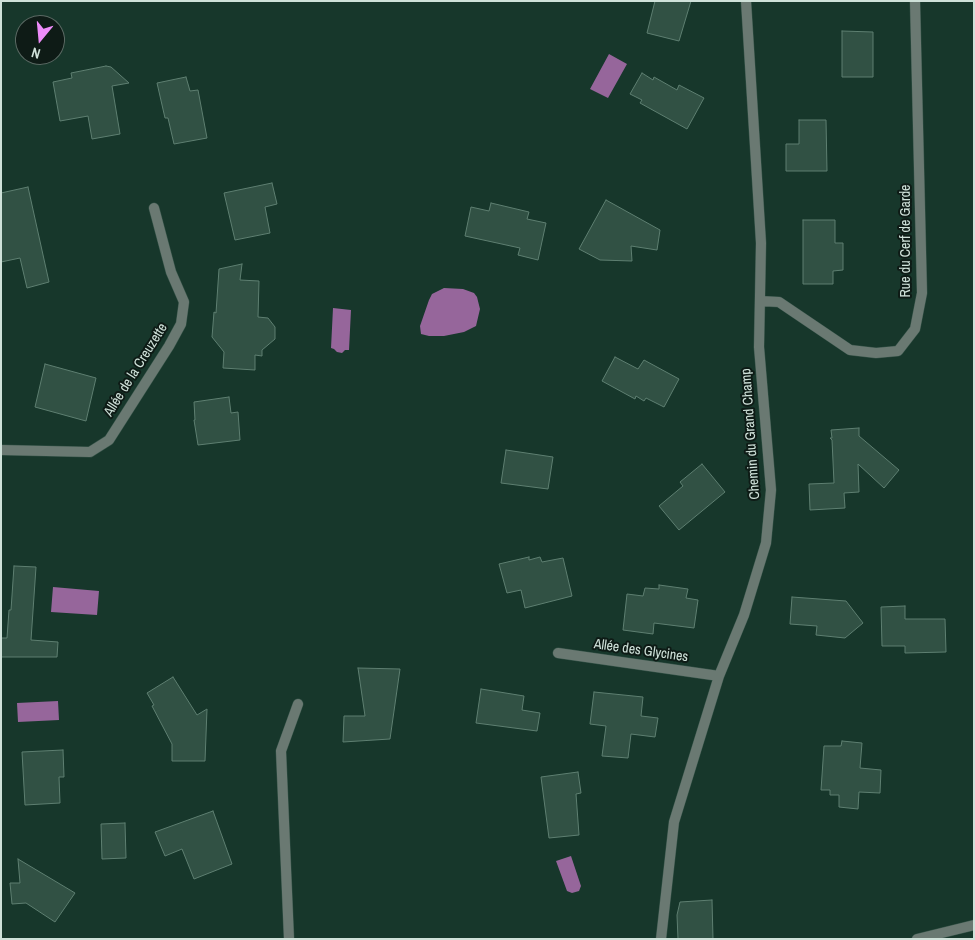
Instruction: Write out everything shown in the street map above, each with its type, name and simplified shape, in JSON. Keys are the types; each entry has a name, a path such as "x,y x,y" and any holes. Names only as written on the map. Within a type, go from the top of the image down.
{"street":[{"name":"Chemin du Grand Champ","path":"661,939 674,822 719,676 744,614 766,543 770,490 759,347 761,243 746,1"},
{"name":"Rue du Cerf de Garde","path":"760,301 779,302 850,350 876,353 898,351 915,329 922,293 915,1"},
{"name":"Allée de la Creuzette","path":"1,450 90,452 108,440 169,346 181,324 184,302 171,272 154,208"},
{"name":"Allée des Glycines","path":"558,653 719,676"},
{"path":"289,939 281,751 298,704"},
{"path":"917,939 974,925"}],"shaded area":[{"path":"609,54 627,64 608,98 590,89"},
{"path":"444,288 463,289 474,293 480,309 476,326 464,332 444,336 421,334 420,326 432,294"},
{"path":"333,308 351,310 349,350 345,350 342,353 331,348"},
{"path":"53,587 99,591 97,615 51,612"},
{"path":"58,701 59,720 18,722 17,703"},
{"path":"571,856 581,886 579,891 572,893 567,891 556,861"}],"building":[{"path":"655,1 691,1 679,41 647,33"},
{"path":"842,31 873,32 873,77 842,77"},
{"path":"106,66 111,67 129,83 112,86 120,134 92,139 88,116 60,121 53,82 72,78 71,73"},
{"path":"642,73 653,80 654,77 677,90 679,85 704,98 687,129 640,103 642,100 630,94"},
{"path":"186,77 190,91 198,90 207,138 174,144 168,118 165,118 157,83"},
{"path":"799,120 826,120 827,171 786,171 786,144 799,144"},
{"path":"272,183 277,204 265,207 270,233 235,240 224,193"},
{"path":"28,187 49,282 27,288 20,258 1,262 1,193"},
{"path":"606,200 660,230 657,250 631,246 632,261 600,260 579,249"},
{"path":"491,203 529,212 527,219 546,223 538,260 518,255 520,248 465,236 471,207 489,211"},
{"path":"803,220 835,220 835,243 843,243 843,270 833,271 833,284 803,284"},
{"path":"242,264 240,280 259,281 258,317 268,318 275,327 275,339 262,350 262,356 255,355 255,370 223,368 224,352 212,337 214,312 216,313 219,269"},
{"path":"615,357 638,369 644,360 679,379 664,407 646,398 644,401 636,396 635,399 602,381"},
{"path":"45,364 96,378 86,421 35,407"},
{"path":"229,397 231,413 238,412 240,440 198,445 194,420 194,402"},
{"path":"859,428 859,436 899,470 884,488 858,464 859,492 844,493 845,508 810,510 809,484 834,483 831,430"},
{"path":"506,450 553,457 548,489 501,483"},
{"path":"702,464 725,492 679,530 659,506 683,486 680,482"},
{"path":"529,557 529,560 540,557 542,562 563,558 572,596 525,608 521,590 507,593 499,564"},
{"path":"14,566 36,567 31,640 58,642 57,657 1,657 1,638 7,638 9,610 11,610"},
{"path":"659,585 688,589 686,598 698,600 694,628 654,623 653,634 623,630 627,594 643,596 645,588 659,589"},
{"path":"792,597 846,601 863,623 845,638 816,635 817,626 790,624"},
{"path":"905,606 905,619 945,619 946,652 905,653 905,646 882,646 881,607"},
{"path":"358,668 400,669 390,739 343,742 344,716 365,716"},
{"path":"173,677 197,715 207,709 205,761 172,761 172,744 147,693"},
{"path":"481,689 524,696 522,710 540,713 537,731 476,723"},
{"path":"594,692 643,697 641,716 658,718 655,737 631,734 628,758 602,756 606,726 590,724"},
{"path":"842,741 862,743 860,768 881,770 880,793 859,792 858,809 839,807 839,795 830,795 830,790 821,790 824,746 841,746"},
{"path":"63,750 64,777 59,777 60,803 25,805 22,752"},
{"path":"578,772 581,793 576,794 579,835 549,838 541,777"},
{"path":"213,811 232,864 194,879 182,849 165,856 155,832"},
{"path":"125,823 126,858 102,859 101,824"},
{"path":"18,859 75,893 55,922 26,903 12,904 10,883 20,883"},
{"path":"712,900 713,939 678,939 677,915 680,902"}]}
